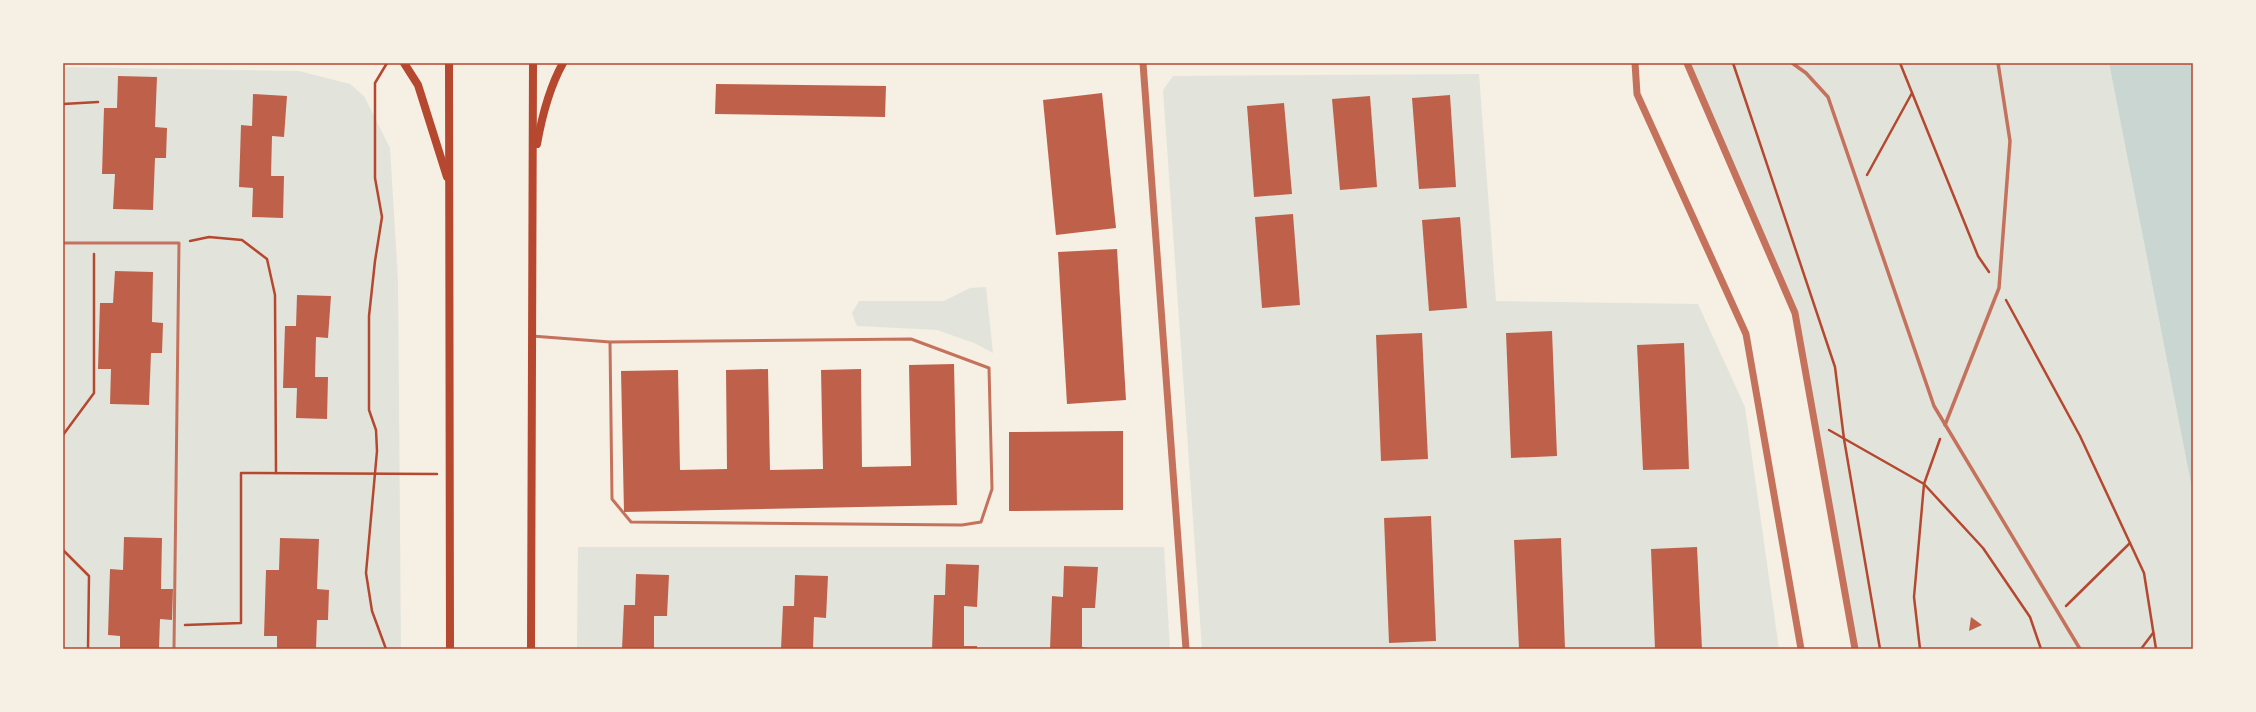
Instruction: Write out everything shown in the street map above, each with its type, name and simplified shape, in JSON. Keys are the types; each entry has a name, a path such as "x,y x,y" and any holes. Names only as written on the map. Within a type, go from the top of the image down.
{"main road":[{"path":"404,63 418,85 449,185"},
{"path":"449,63 450,649"},
{"path":"531,649 534,63"},
{"path":"533,167 541,123 554,78 563,63"}],"street":[{"path":"1143,63 1186,649"},
{"path":"1634,63 1637,94 1746,334 1801,649"},
{"path":"1687,63 1795,313 1855,649"},
{"path":"1792,63 1806,73 1828,97 1934,406 2080,649"},
{"path":"1945,425 1999,288 2010,141 1998,63"}],"lane":[{"path":"63,243 179,243 174,649"},
{"path":"532,336 610,342 911,339 989,368 992,489 981,522 962,525 631,522 612,499 610,342"}],"path":[{"path":"386,649 372,611 366,574 375,473 376,430 369,410 369,316 374,261 382,217 375,178 375,83 387,63"},
{"path":"1734,63 1835,367 1844,438 1880,649"},
{"path":"1900,63 1978,256 1999,288 2080,436 2144,573 2156,649"},
{"path":"1859,187 1912,93"},
{"path":"63,104 98,102"},
{"path":"179,243 209,237 242,240 267,259 275,295 276,473"},
{"path":"63,436 94,393 94,243"},
{"path":"1814,421 1924,484 1983,548 2030,617 2041,649"},
{"path":"1920,649 1914,597 1924,484 1945,425"},
{"path":"174,625 241,622 241,474 450,474"},
{"path":"2059,613 2130,543"},
{"path":"63,550 89,576 88,649"},
{"path":"2141,649 2153,632"}],"shaded area":[{"path":"1687,63 2109,63 2193,494 2193,649 1855,649 1795,313"},
{"path":"2109,63 2193,63 2193,494"},
{"path":"63,67 299,71 350,84 364,96 390,148 398,280 401,649 63,649"},
{"path":"1479,74 1496,301 1698,304 1745,407 1779,649 1202,649 1163,90 1173,76"},
{"path":"986,287 993,353 974,343 937,330 857,326 852,313 859,301 944,301 970,288"},
{"path":"578,547 1164,547 1170,649 577,649"}],"building":[{"path":"118,76 157,77 155,127 167,128 166,158 155,158 153,210 113,209 115,174 102,174 104,108 117,108"},
{"path":"716,84 886,86 885,117 715,114"},
{"path":"1102,93 1116,228 1056,235 1043,100"},
{"path":"253,94 287,96 284,137 272,136 271,176 284,176 283,218 252,217 253,188 239,187 241,125 252,126"},
{"path":"1450,95 1456,187 1419,189 1412,98"},
{"path":"1370,96 1377,187 1340,190 1332,99"},
{"path":"1284,103 1292,194 1254,197 1247,106"},
{"path":"1293,214 1300,305 1262,308 1255,217"},
{"path":"1460,217 1467,308 1429,311 1422,220"},
{"path":"1117,249 1126,400 1067,404 1058,252"},
{"path":"115,271 153,272 152,322 163,323 162,353 151,353 149,405 110,404 111,369 98,369 100,303 113,303"},
{"path":"297,295 331,296 328,338 316,337 315,377 328,377 327,419 296,418 297,388 283,388 285,326 296,326"},
{"path":"1552,331 1557,456 1511,458 1506,333"},
{"path":"1422,333 1428,459 1381,461 1376,335"},
{"path":"1684,343 1689,469 1643,470 1637,345"},
{"path":"954,364 957,505 624,512 621,371 678,370 680,470 727,469 726,370 768,369 770,470 823,469 821,370 861,369 862,467 911,466 909,365"},
{"path":"1123,431 1123,510 1009,511 1009,432"},
{"path":"1431,516 1436,641 1389,643 1384,518"},
{"path":"124,537 162,538 161,589 173,589 172,620 160,619 159,649 120,649 120,636 108,635 110,569 123,570"},
{"path":"280,538 319,539 317,589 329,590 328,620 317,620 316,649 277,649 277,636 264,636 266,570 279,570"},
{"path":"1561,538 1565,649 1519,649 1514,540"},
{"path":"1697,547 1702,649 1655,649 1651,549"},
{"path":"946,564 979,565 977,607 964,606 964,646 977,646 977,649 932,649 934,595 945,595"},
{"path":"1064,566 1098,567 1095,608 1082,608 1082,647 1095,649 1050,649 1052,596 1063,597"},
{"path":"636,574 669,575 667,616 654,616 654,649 622,649 624,605 635,605"},
{"path":"795,575 828,576 826,618 814,617 813,649 781,649 783,606 794,606"},
{"path":"1971,617 1982,625 1969,631"}]}
